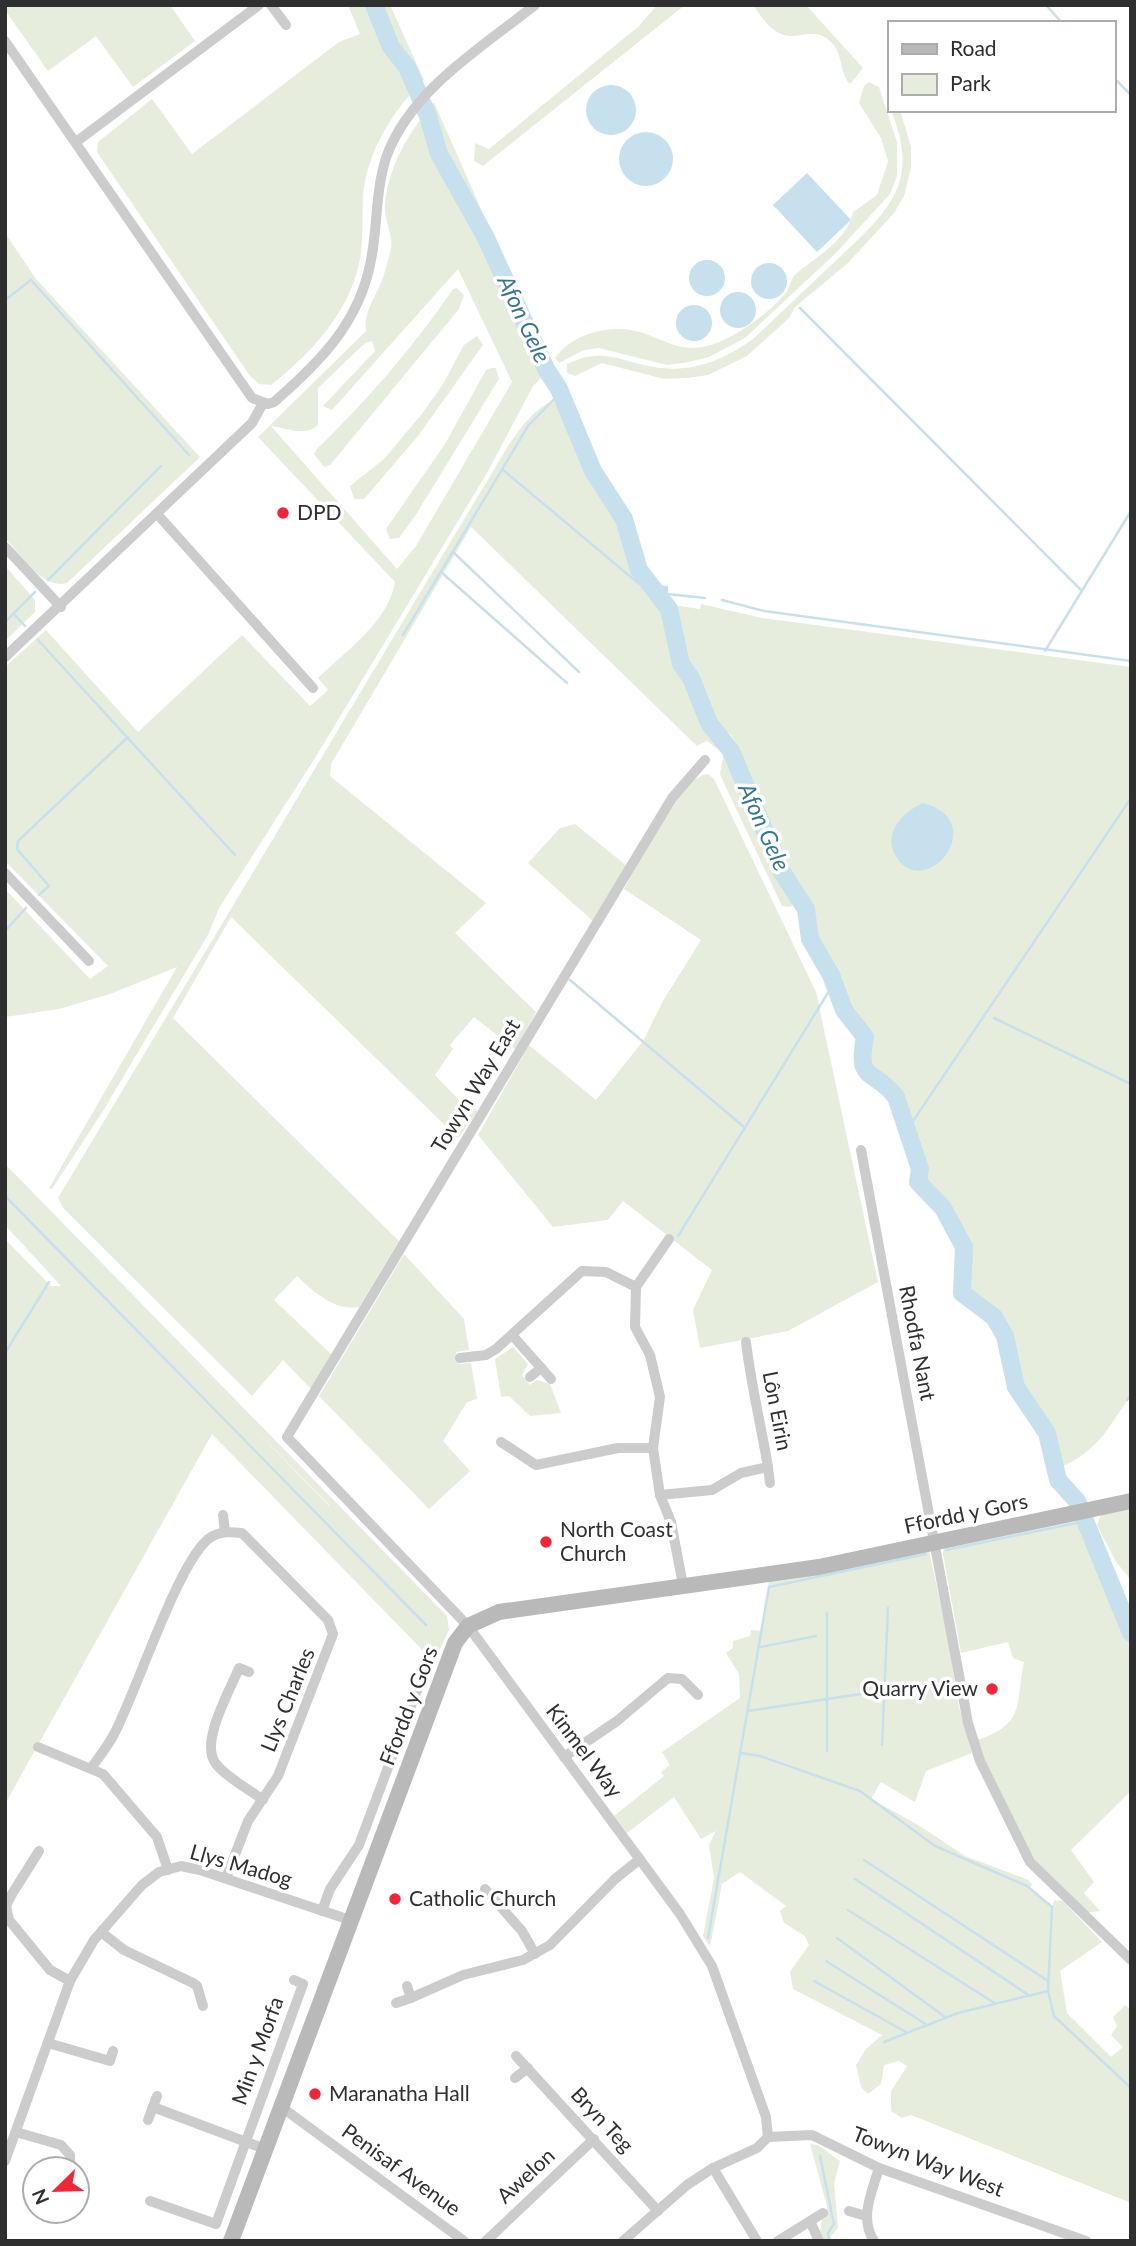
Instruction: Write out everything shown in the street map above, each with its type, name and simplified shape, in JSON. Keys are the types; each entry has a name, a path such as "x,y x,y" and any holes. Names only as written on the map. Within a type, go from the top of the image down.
{"street":[{"path":"76,142 260,5"},
{"path":"271,5 286,25"},
{"path":"5,657 61,607 252,423 262,405 274,402 309,370 353,316 362,296 372,259 377,192 388,154 413,111 430,92 535,5"},
{"path":"5,41 252,398 262,405"},
{"path":"158,515 313,688"},
{"path":"5,547 61,607"},
{"name":"Towyn Way East","path":"287,1437 672,799 705,760"},
{"path":"5,873 89,961"},
{"name":"Rhodfa Nant","path":"861,1150 935,1542"},
{"path":"669,1239 636,1287 635,1327 650,1355 660,1397 653,1448 660,1495 671,1522 683,1585"},
{"path":"460,1358 486,1355 582,1271 607,1272 636,1287"},
{"path":"512,1335 551,1379"},
{"name":"Lôn Eirin","path":"746,1342 754,1360 753,1399 761,1425 770,1483"},
{"path":"530,1377 541,1368"},
{"name":"Kinmel Way","path":"287,1437 468,1626 640,1859 712,1966 766,2118 768,2137"},
{"path":"501,1442 536,1465 618,1448 653,1448"},
{"path":"515,1452 522,1442"},
{"name":"Lôn Eirin","path":"660,1495 712,1490 741,1473 768,1467"},
{"name":"Ffordd y Gors","path":"232,2241 280,2106 455,1643 468,1626 499,1612 819,1567 1131,1501"},
{"path":"92,1767 113,1736 175,1594 197,1554 209,1538 225,1532 223,1515"},
{"name":"Llys Charles","path":"225,1532 242,1533 328,1620 333,1634 278,1776 248,1821 226,1878"},
{"path":"935,1542 968,1723 980,1761 1012,1830 1030,1862 1131,1960"},
{"path":"249,1672 239,1668 211,1735 209,1752 216,1765 263,1800"},
{"path":"322,1911 330,1889 359,1845 425,1669"},
{"path":"565,1757 617,1721 668,1678 682,1679 698,1695"},
{"path":"37,1747 92,1767 103,1774 157,1837 168,1870"},
{"path":"39,1851 6,1906 9,1920 50,1970 70,1980"},
{"path":"397,2003 463,1975 535,1954 550,1945 640,1859"},
{"name":"Llys Madog","path":"5,2161 70,1980 101,1932 142,1885 181,1866 226,1878 350,1920"},
{"path":"481,1906 488,1894 522,1931 535,1954"},
{"path":"101,1932 124,1950 193,1983 197,1986 203,2006"},
{"path":"193,1983 201,1974"},
{"name":"Min y Morfa","path":"150,2201 216,2224 303,1984 293,1980"},
{"path":"407,1986 411,1998"},
{"path":"48,2043 110,2061 114,2051"},
{"name":"Bryn Teg","path":"516,2056 658,2211"},
{"path":"515,2078 528,2068"},
{"path":"148,2120 158,2096"},
{"name":"Penisaf Avenue","path":"280,2106 464,2241"},
{"path":"153,2107 265,2149"},
{"path":"16,2132 61,2145 70,2155"},
{"name":"Towyn Way West","path":"768,2137 812,2135 879,2168 1086,2241"},
{"path":"623,2241 687,2185 713,2168 757,2148 768,2137"},
{"name":"Awelon","path":"485,2241 594,2139"},
{"path":"713,2168 757,2241"},
{"path":"874,2241 867,2228 866,2216 879,2168"},
{"path":"849,2211 866,2216"},
{"path":"778,2241 823,2213"},
{"path":"810,2221 819,2241"}],"green space":[{"path":"5,5 170,5 195,41 133,87 96,36 48,71 5,10"},
{"path":"348,5 390,5 424,80 392,119 369,164 363,197 359,263 343,305 323,335 298,362 271,385 259,384 250,376 97,152 98,142 152,99 192,154 339,42 360,34"},
{"path":"657,5 685,5 483,166 474,161 475,143 489,149 639,26"},
{"path":"753,5 806,5 863,68 850,84 836,49 826,38 816,34 789,36 779,33 766,23"},
{"path":"869,82 879,87 897,142 897,176 890,194 836,253 745,338 709,357 667,365 599,348 584,350 559,363 555,358 570,343 589,334 610,329 631,330 683,347 705,346 737,333 773,306 787,291 795,275 845,231 853,212 877,195 888,161 881,138 859,103 864,86"},
{"path":"434,102 551,368 533,386 487,473 315,758 219,908 209,933 103,1111 52,1189 49,1188 177,967 110,994 59,1009 5,1017 5,889 90,979 108,966 5,861 5,667 46,630 138,732 242,635 310,706 328,690 318,678 375,623 391,596 395,582 258,437 366,331 369,308 383,279 390,255 391,239 385,208 387,189 402,149","holes":["458,269 512,382 416,546 397,569 271,426 301,431 313,429 318,425 318,388 365,343 372,341 375,351 323,406 332,410"]},
{"path":"892,112 901,112 911,147 911,167 904,196 894,213 848,263 795,307 789,318 747,356 708,375 687,378 664,379 602,363 575,376 567,373 567,364 593,356 614,357 662,368 698,366 721,358 753,339 865,233 889,204 901,176 903,162 898,129"},
{"path":"5,233 36,279 200,457 67,583 58,584 41,576 5,538"},
{"path":"457,288 464,295 459,309 330,465 324,467 314,454 317,449 389,372 453,289"},
{"path":"477,336 483,345 418,436 364,499 354,499 350,486 384,459 443,384 464,345"},
{"path":"496,368 499,379 415,516 399,538 390,539 386,529 445,444 486,370"},
{"path":"558,398 586,466 618,518 640,581 669,617 675,656 695,693 700,717 722,745 716,748 707,741 697,746 471,527 331,764 330,776 486,903 455,933 536,1012 516,1050 474,1017 450,1045 453,1049 435,1075 459,1100 478,1111 458,1138 231,917 173,1018 399,1241 359,1307 350,1308 333,1303 317,1294 297,1276 274,1300 332,1355 311,1389 283,1360 252,1396 63,1208 58,1198 503,454 533,415"},
{"path":"5,566 35,600 35,612 5,641"},
{"path":"701,604 762,618 1131,667 1131,1395 1092,1447 1072,1462 1058,1468 1049,1429 1020,1385 1008,1339 998,1315 967,1290 964,1278 969,1249 966,1238 947,1206 925,1182 902,1103 889,1084 867,1068 869,1039 848,1010 814,940 809,908 785,873 744,775 738,746 731,735 709,717 699,685 684,663 673,605 700,609"},
{"path":"727,754 780,879 794,901 791,907 782,906 720,774 723,756"},
{"path":"708,774 714,779 816,992 878,1282 788,1331 700,1348 693,1310 712,1270 623,1201 608,1220 553,1227 478,1135 529,1045 596,1100 643,1041 663,1001 701,940 624,889 672,805 684,789 696,779"},
{"path":"575,824 627,866 593,921 528,863 560,828"},
{"path":"6,1165 447,1616 449,1630 434,1662 212,1434 5,1804 5,1239 51,1286 61,1286 5,1225","holes":["208,1381 329,1505 329,1506"]},
{"path":"404,1254 464,1319 469,1350 456,1352 459,1364 471,1363 477,1399 467,1402 443,1441 470,1471 429,1509 319,1396"},
{"path":"513,1347 528,1364 522,1375 530,1385 537,1380 550,1384 561,1413 530,1416 509,1396 501,1397 495,1359"},
{"path":"1131,1509 1131,1580 1116,1562 1097,1525 1101,1515"},
{"path":"1080,1518 1131,1646 1131,1791 1071,1850 1094,1882 1084,1893 1100,1911 1086,1913 1047,1875 1026,1848 989,1771 977,1740 993,1734 1011,1719 1016,1710 1024,1662 1013,1658 1008,1642 961,1653 943,1554 944,1547"},
{"path":"929,1551 948,1637 958,1703 972,1753 926,1771 915,1802 881,1782 871,1799 920,1826 965,1856 1029,1880 1032,1885 1029,1888 1052,1906 1055,1900 1063,1901 1102,1942 1060,1971 1067,2013 1111,2057 1123,2047 1111,2035 1117,2026 1113,2017 1125,2005 1129,2008 1131,2005 1131,2203 911,2115 902,2118 891,2111 891,2091 907,2066 899,2061 884,2065 881,2084 868,2094 861,2087 856,2065 866,2049 882,2035 793,1989 790,1972 809,1945 805,1936 784,1923 780,1911 786,1906 740,1872 722,1884 710,1947 703,1936 714,1878 709,1845 716,1831 701,1839 674,1797 627,1833 614,1816 664,1776 661,1772 670,1765 662,1752 740,1698 739,1674 726,1653 733,1648 733,1641 750,1636 751,1630 762,1631 769,1581"},
{"path":"810,2144 818,2145 840,2161 834,2183 838,2228 831,2236 832,2241 823,2241 820,2232 822,2220 827,2216 827,2206"}],"water":[{"path":"611,85 629,92 636,110 629,128 611,135 593,128 586,110 593,92"},
{"path":"646,132 665,140 673,159 665,178 646,186 627,178 619,159 627,140"},
{"path":"807,173 851,220 817,252 773,205"},
{"path":"707,260 720,265 725,278 720,291 707,296 694,291 689,278 694,265"},
{"path":"769,263 782,268 787,281 782,294 769,299 756,294 751,281 756,268"},
{"path":"738,292 751,297 756,310 751,323 738,328 725,323 720,310 725,297"},
{"path":"694,305 707,310 712,323 707,336 694,341 681,336 676,323 681,310"},
{"path":"631,547 648,578 668,586 668,596 660,597 669,609 675,639 667,612 640,581"},
{"path":"923,803 942,812 952,824 953,838 948,852 938,863 926,870 913,870 900,862 894,853 892,835 900,820"}],"waterway":[{"name":"Afon Gele","path":"374,5 391,47 407,67 428,116 439,154 485,236 546,369 559,389 593,471 624,519 639,570 669,609 681,664 691,678 709,723 731,751 782,872 806,909 810,939 831,975 844,1010 865,1037 865,1069 896,1097 920,1169 918,1182 943,1208 964,1247 962,1293 994,1317 1005,1336 1016,1387 1047,1433 1058,1480 1077,1501 1131,1633"},
{"name":"Afon Gele","path":"375,8 382,5"},
{"path":"1046,5 1060,21"},
{"path":"1115,79 1131,95"},
{"path":"5,300 31,280 189,455"},
{"path":"800,308 1081,590"},
{"path":"403,635 528,426 560,393"},
{"path":"48,580 161,466"},
{"path":"502,469 638,583"},
{"path":"1045,651 1131,511"},
{"path":"453,552 579,672"},
{"path":"441,572 567,683"},
{"path":"5,622 35,592"},
{"path":"667,594 705,598"},
{"path":"722,600 764,611 1131,661"},
{"path":"14,614 25,626"},
{"path":"38,640 235,855"},
{"path":"39,895 49,886 17,849 18,841 128,737"},
{"path":"907,1130 1131,798"},
{"path":"5,931 26,908"},
{"path":"570,980 744,1127"},
{"path":"678,1236 834,983"},
{"path":"994,1018 1131,1084"},
{"path":"5,1196 426,1625"},
{"path":"5,1353 49,1282"},
{"path":"1127,1400 1131,1395"},
{"path":"946,1550 1086,1521"},
{"path":"708,1938 769,1587 926,1554"},
{"path":"882,1745 888,1608"},
{"path":"827,1613 827,1751"},
{"path":"761,1647 816,1636"},
{"path":"748,1711 946,1681"},
{"path":"741,1753 760,1756 860,1791 935,1846 1027,1886 1052,1907 1048,1991 1054,2016 1131,2088"},
{"path":"864,1860 1048,1981"},
{"path":"855,1879 1030,1996"},
{"path":"848,1910 996,2004"},
{"path":"837,1938 945,2017"},
{"path":"826,1961 927,2025"},
{"path":"814,1981 906,2032"},
{"path":"884,2042 958,2013 1048,1991"},
{"path":"820,2156 834,2224 828,2233 829,2241"}],"place":[{"name":"DPD","path":"283,513"},
{"name":"North Coast Church","path":"546,1542"},
{"name":"Quarry View","path":"992,1689"},
{"name":"Catholic Church","path":"395,1899"},
{"name":"Maranatha Hall","path":"315,2094"}]}
